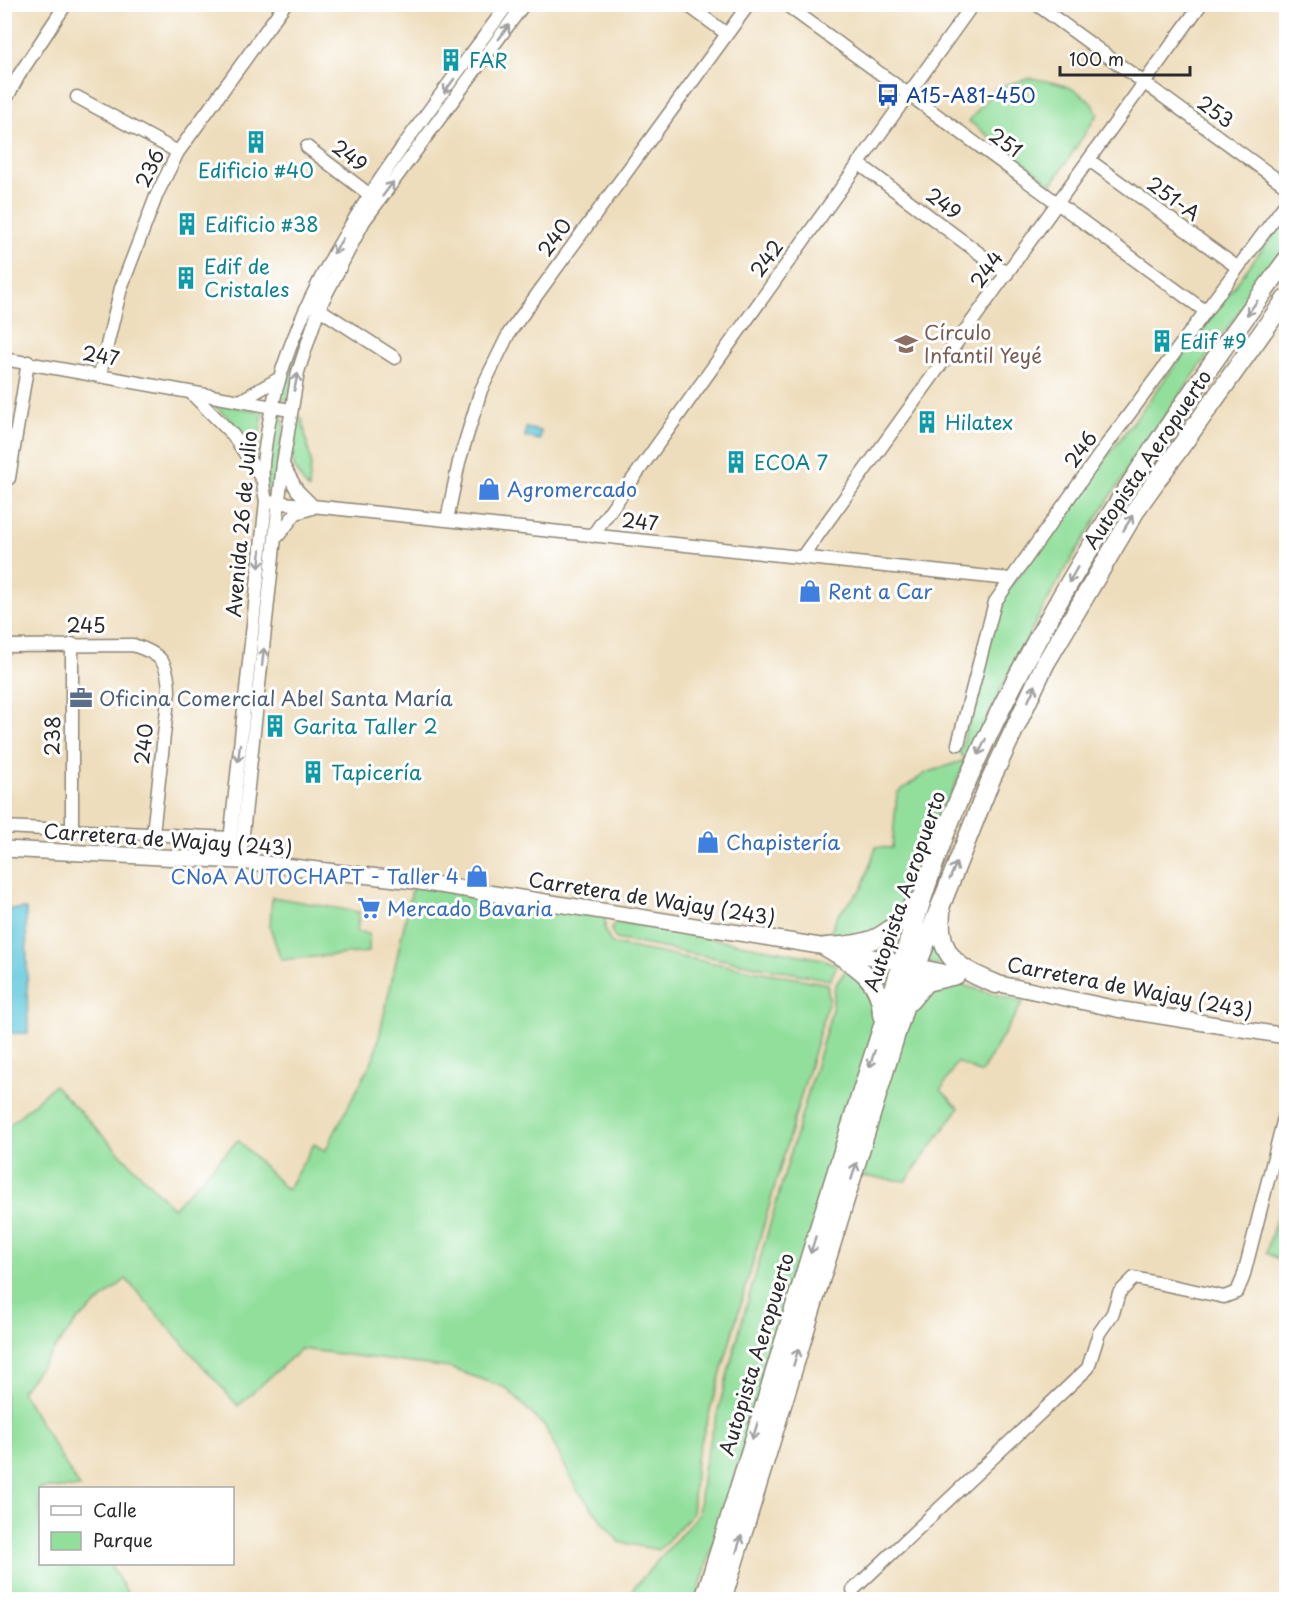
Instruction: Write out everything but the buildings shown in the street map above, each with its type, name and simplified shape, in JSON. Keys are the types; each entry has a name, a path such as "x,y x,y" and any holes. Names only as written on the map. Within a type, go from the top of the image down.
{"highway":[{"name":"Autopista Aeropuerto","path":"722,1599 902,1015 909,964 926,885 962,792 996,717 1073,574 1127,487 1186,400 1287,261"},
{"name":"Autopista Aeropuerto","path":"704,1599 882,1026 909,964 942,898 991,779 1026,706 1090,585 1168,462 1287,299"},
{"path":"826,947 858,945 888,932 907,913 926,885"},
{"path":"942,898 941,932 948,954 956,964 970,973 996,984"},
{"path":"826,947 864,971 871,979 882,1004 882,1026"},
{"path":"902,1015 916,991 926,982 956,975"}],"main road":[{"name":"Carretera de Wajay (243)","path":"4,849 234,861 414,881 826,947 1117,1009 1287,1036"}],"street":[{"path":"4,103 19,75 66,4"},
{"name":"236","path":"100,374 121,288 157,194 178,152 285,4"},
{"name":"Avenida 26 de Julio","path":"234,861 230,838 276,539 290,410 315,306 330,258 370,195 508,4"},
{"name":"Avenida 26 de Julio","path":"234,861 251,701 266,501 261,478 271,406 280,378 315,306 364,221 524,4"},
{"path":"686,4 727,34"},
{"name":"240","path":"447,520 459,462 481,390 509,333 749,4"},
{"name":"251","path":"784,4 1205,311"},
{"name":"242","path":"592,536 973,4"},
{"name":"253","path":"1035,4 1287,186"},
{"name":"244","path":"802,557 1201,4"},
{"path":"77,97 178,152"},
{"name":"249","path":"307,147 370,195"},
{"name":"251-A","path":"1089,160 1237,267"},
{"name":"249","path":"858,163 1007,274"},
{"name":"246","path":"958,744 994,602 1237,267 1287,203"},
{"path":"315,306 395,358"},
{"name":"247","path":"4,359 100,374 290,410"},
{"path":"4,479 9,478 28,362"},
{"path":"240,401 280,378"},
{"path":"191,392 233,435 261,478"},
{"path":"276,539 296,513 314,507 297,490 283,463"},
{"name":"247","path":"266,501 1009,579"},
{"name":"238","path":"72,644 72,829"},
{"name":"245","path":"4,646 133,645 150,650 163,660"},
{"name":"240","path":"153,833 169,691 168,674 163,660"},
{"path":"4,827 230,838"},
{"path":"853,1590 1088,1368 1098,1333 1113,1313 1119,1293 1134,1278 1224,1297 1237,1292 1243,1278 1287,1110"}],"green space":[{"path":"1031,78 1061,84 1078,92 1093,105 1098,114 1052,184 969,121 997,87"},
{"path":"1286,217 1286,246 1147,442 1051,593 978,735 903,905 887,923 865,936 840,940 800,933 831,932 837,916 862,888 876,847 892,848 897,793 926,773 965,760 960,753 999,608 1010,587"},
{"path":"298,355 288,399 283,400 279,397"},
{"path":"210,402 263,412 257,457 231,420"},
{"path":"280,415 284,421 274,494 268,493 266,482 274,417"},
{"path":"298,417 302,418 311,462 309,489 301,480 293,463 292,447"},
{"path":"414,881 605,912 605,931 612,944 827,984 829,999 696,1459 692,1514 659,1550 619,1542 576,1488 545,1427 506,1388 450,1368 301,1349 238,1406 126,1279 77,1321 21,1391 79,1487 39,1487 39,1565 111,1565 131,1599 5,1599 4,1130 54,1085 173,1208 238,1140 287,1190 314,1144 325,1151 375,1055"},
{"path":"272,897 359,912 357,932 369,933 369,952 281,960 270,927"},
{"path":"912,914 898,956 861,948"},
{"path":"616,921 822,959 837,965 830,980 616,939 611,930"},
{"path":"936,937 954,968 925,962"},
{"path":"861,960 893,967 886,993"},
{"path":"846,970 866,978 878,1021 696,1599 623,1600 698,1515 704,1464 740,1328 832,1010 835,986"},
{"path":"955,983 1023,1002 981,1073 957,1062 941,1090 959,1108 906,1181 859,1176 909,1012 936,984"},
{"path":"1286,1186 1286,1263 1266,1253"}],"water":[{"path":"526,428 541,431 540,440 525,437"},
{"path":"4,909 26,909 28,1033 5,1033"}],"place":[{"name":"FAR","path":"451,60"},
{"name":"A15-A81-450","path":"888,95"},
{"name":"Edificio #40","path":"256,142"},
{"name":"Edificio #38","path":"187,224"},
{"name":"Edif de Cristales","path":"186,278"},
{"name":"Edif #9","path":"1162,341"},
{"name":"Círculo Infantil Yeyé","path":"906,344"},
{"name":"Hilatex","path":"927,422"},
{"name":"ECOA 7","path":"736,462"},
{"name":"Agromercado","path":"489,489"},
{"name":"Rent a Car","path":"810,591"},
{"name":"Oficina Comercial Abel Santa María","path":"81,698"},
{"name":"Garita Taller 2","path":"275,726"},
{"name":"Tapicería","path":"313,772"},
{"name":"Chapistería","path":"708,842"},
{"name":"CNoA AUTOCHAPT - Taller 4","path":"477,876"},
{"name":"Mercado Bavaria","path":"369,908"}]}
